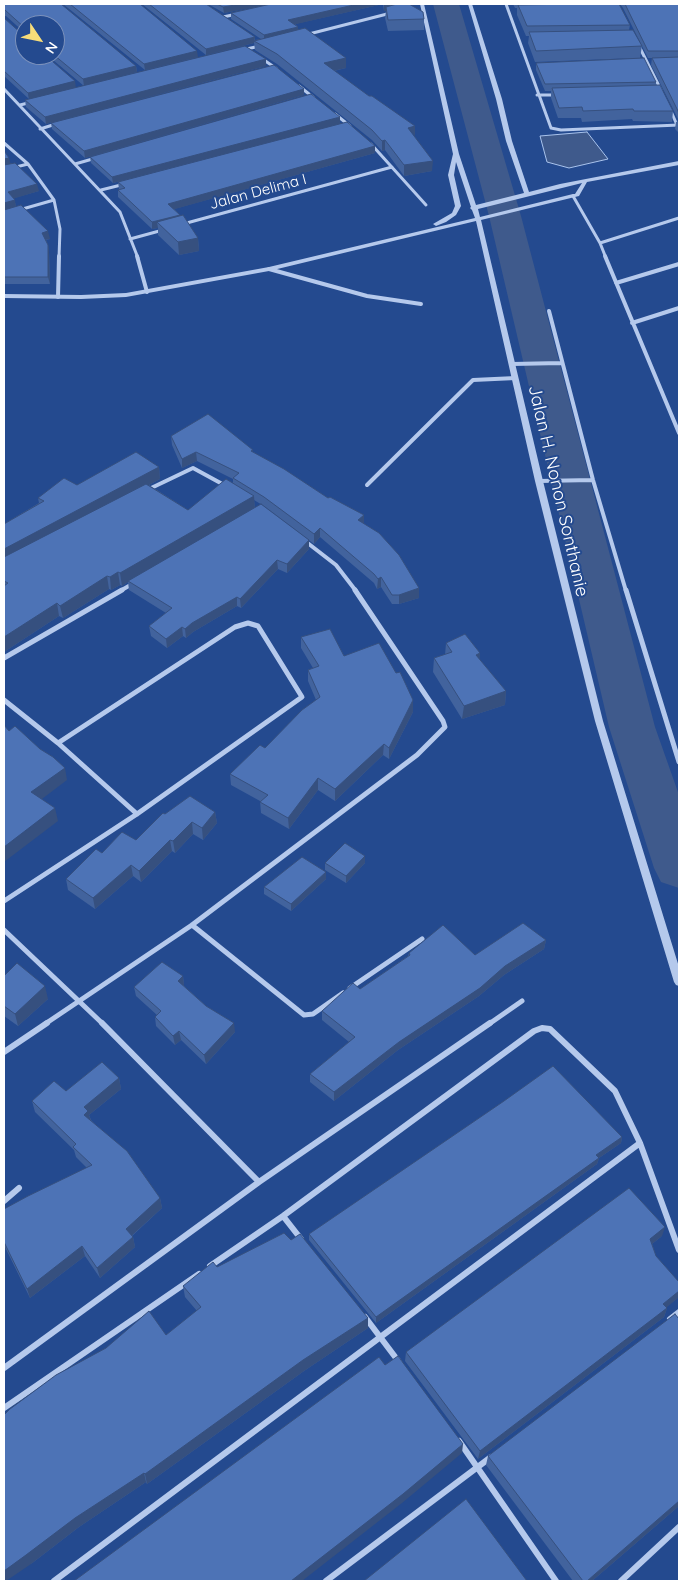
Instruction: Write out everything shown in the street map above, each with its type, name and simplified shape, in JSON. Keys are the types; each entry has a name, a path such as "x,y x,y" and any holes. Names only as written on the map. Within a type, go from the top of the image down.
{"street":[{"name":"Jalan H. Nonon Sonthanie","path":"422,4 456,154 473,208 481,217 538,481 599,721 679,982"},
{"path":"470,4 499,99 509,142 527,195"},
{"path":"506,4 550,128 556,130 678,125 670,108"},
{"path":"301,36 399,11"},
{"path":"216,12 230,21"},
{"path":"509,12 518,12"},
{"path":"222,17 239,13"},
{"path":"635,38 662,92 653,92"},
{"path":"238,51 264,45 257,40"},
{"path":"519,40 528,40"},
{"path":"246,49 282,73"},
{"path":"646,61 654,61"},
{"path":"528,66 537,66"},
{"path":"265,70 274,67"},
{"path":"297,84 319,102"},
{"path":"4,89 120,212 142,269 148,292"},
{"path":"537,95 566,94"},
{"path":"302,99 312,96"},
{"path":"20,105 38,100"},
{"path":"334,114 356,131"},
{"path":"40,129 58,124"},
{"path":"339,128 348,125"},
{"path":"4,143 28,164 54,200 60,229 58,297"},
{"path":"370,143 426,205"},
{"path":"409,235 418,229 444,221 454,214 458,206 451,175 456,154"},
{"path":"74,164 103,156"},
{"path":"473,208 560,186 585,183 679,163"},
{"path":"4,170 28,164"},
{"name":"Jalan Delima I","path":"176,226 392,167"},
{"path":"101,190 130,183"},
{"path":"4,296 81,297 148,292 269,268 570,197 576,195 585,183"},
{"path":"570,197 600,243 679,433"},
{"path":"12,211 54,200"},
{"path":"600,243 679,218"},
{"path":"130,239 167,229"},
{"path":"616,283 679,264"},
{"path":"269,268 367,296 421,304"},
{"path":"632,323 679,308"},
{"path":"549,311 559,363 591,480 679,762"},
{"path":"512,364 559,363"},
{"path":"367,485 473,380 516,378"},
{"path":"143,493 193,468 198,469 230,489"},
{"path":"538,481 591,480"},
{"path":"4,1052 192,925 417,755 439,735 445,726 366,605 336,564 299,536"},
{"path":"4,658 142,578"},
{"path":"4,901 137,814 302,697 258,626 248,623 235,627 58,743"},
{"path":"4,700 58,743 137,814"},
{"path":"192,925 304,1015 313,1014 422,939"},
{"path":"4,930 79,1000 259,1182"},
{"path":"4,1368 259,1182 522,1001"},
{"path":"4,1408 283,1216 542,1028 550,1029 615,1091 640,1143 679,1250"},
{"path":"54,1581 640,1143"},
{"path":"4,1201 19,1188"},
{"path":"283,1216 307,1246"},
{"path":"664,1324 679,1312"},
{"path":"362,1314 404,1368"},
{"path":"455,1436 556,1581"},
{"path":"326,1581 502,1449"},
{"path":"621,1581 679,1527"}],"water":[{"path":"439,4 457,4 511,194 489,199"},
{"path":"587,132 608,159 569,168 547,162 540,136"}],"building":[{"path":"4,4 61,4 136,66 83,79 65,64 65,15 15,15 15,19 4,10"},
{"path":"70,4 140,4 197,51 144,64"},
{"path":"149,4 206,4 255,37 206,49"},
{"path":"217,4 241,4 223,7"},
{"path":"271,4 358,4 288,20 298,27 264,35 231,13"},
{"path":"397,4 409,4 423,12 424,19 388,20 386,7"},
{"path":"619,4 630,25 527,26 518,5"},
{"path":"625,4 679,4 679,51 648,51"},
{"path":"4,18 15,28 15,65 57,65 75,81 28,93 4,71"},
{"path":"305,28 346,58 324,63 369,96 372,96 415,126 408,128 433,161 404,165 385,140 382,141 372,130 277,54 254,41"},
{"path":"633,30 642,46 536,51 529,32"},
{"path":"245,46 266,59 45,117 25,100"},
{"path":"679,57 679,113 652,58"},
{"path":"644,58 656,82 545,84 536,63"},
{"path":"274,65 304,89 84,151 51,123"},
{"path":"660,85 673,111 634,111 633,109 583,111 582,107 559,108 552,88"},
{"path":"311,94 340,117 112,177 90,157"},
{"path":"347,122 375,146 168,204 180,215 152,222 118,190 125,188 118,182"},
{"path":"5,152 9,158 4,159"},
{"path":"15,163 37,184 8,192 15,200 4,203 4,165"},
{"path":"21,205 48,231 42,233 48,245 48,277 4,277 4,210"},
{"path":"183,215 198,238 178,242 157,222"},
{"path":"208,414 253,450 251,451 284,469 328,498 330,497 364,515 358,520 379,533 399,555 419,588 399,595 392,595 381,577 378,579 320,528 314,534 264,497 233,478 239,473 196,452 182,459 171,436"},
{"path":"136,452 159,467 4,549 4,524 44,501 38,498 64,478 77,485"},
{"path":"226,479 254,496 120,573 118,572 110,577 107,576 60,606 57,603 4,637 4,586 8,583 4,581 4,557 146,484 188,510"},
{"path":"261,504 309,540 287,564 277,560 240,599 237,597 185,629 182,627 166,639 149,626 172,608 128,581"},
{"path":"330,629 344,656 379,643 396,673 400,672 413,700 389,748 384,744 335,789 318,778 288,818 260,802 268,795 230,774 260,745 265,748 302,710 320,697 308,670 319,666 301,637"},
{"path":"465,634 480,653 476,655 506,691 464,706 434,658 452,652 446,643"},
{"path":"4,725 9,731 15,726 40,749 65,768 31,792 55,808 4,847"},
{"path":"190,796 215,812 202,828 192,822 173,841 170,840 139,871 131,865 93,898 66,879 96,849 102,853 122,832 136,840 163,813 165,814"},
{"path":"345,843 365,856 346,876 325,863"},
{"path":"302,857 326,872 291,904 264,887"},
{"path":"523,923 546,940 505,966 480,988 399,1042 334,1092 310,1074 355,1037 322,1011 353,983 360,989 410,955 409,953 443,925 475,955"},
{"path":"162,962 183,976 178,981 206,1006 234,1023 204,1055 179,1031 173,1036 155,1017 161,1011 134,987"},
{"path":"17,963 45,986 15,1014 4,1006 4,976"},
{"path":"102,1062 119,1078 84,1107 88,1111 84,1115 127,1151 160,1198 126,1229 133,1237 97,1268 82,1246 27,1289 4,1242 4,1209 92,1165 73,1147 76,1144 32,1101 54,1081 66,1091"},
{"path":"553,1066 622,1137 596,1155 599,1158 376,1317 309,1234"},
{"path":"629,1188 665,1227 650,1239 656,1256 679,1282 679,1291 663,1304 667,1308 480,1451 406,1352"},
{"path":"284,1233 291,1240 300,1234 368,1318 303,1360 145,1474 75,1518 4,1571 4,1415 56,1375 106,1348 149,1311 166,1335 201,1307 183,1286 213,1262 217,1267"},
{"path":"675,1314 679,1319 679,1501 587,1581 583,1581 488,1456"},
{"path":"398,1356 463,1444 403,1494 291,1581 74,1581 379,1357 385,1365"},
{"path":"466,1499 527,1581 364,1581"}],"waterway":[{"path":"446,4 505,216 632,727 679,868"}]}
